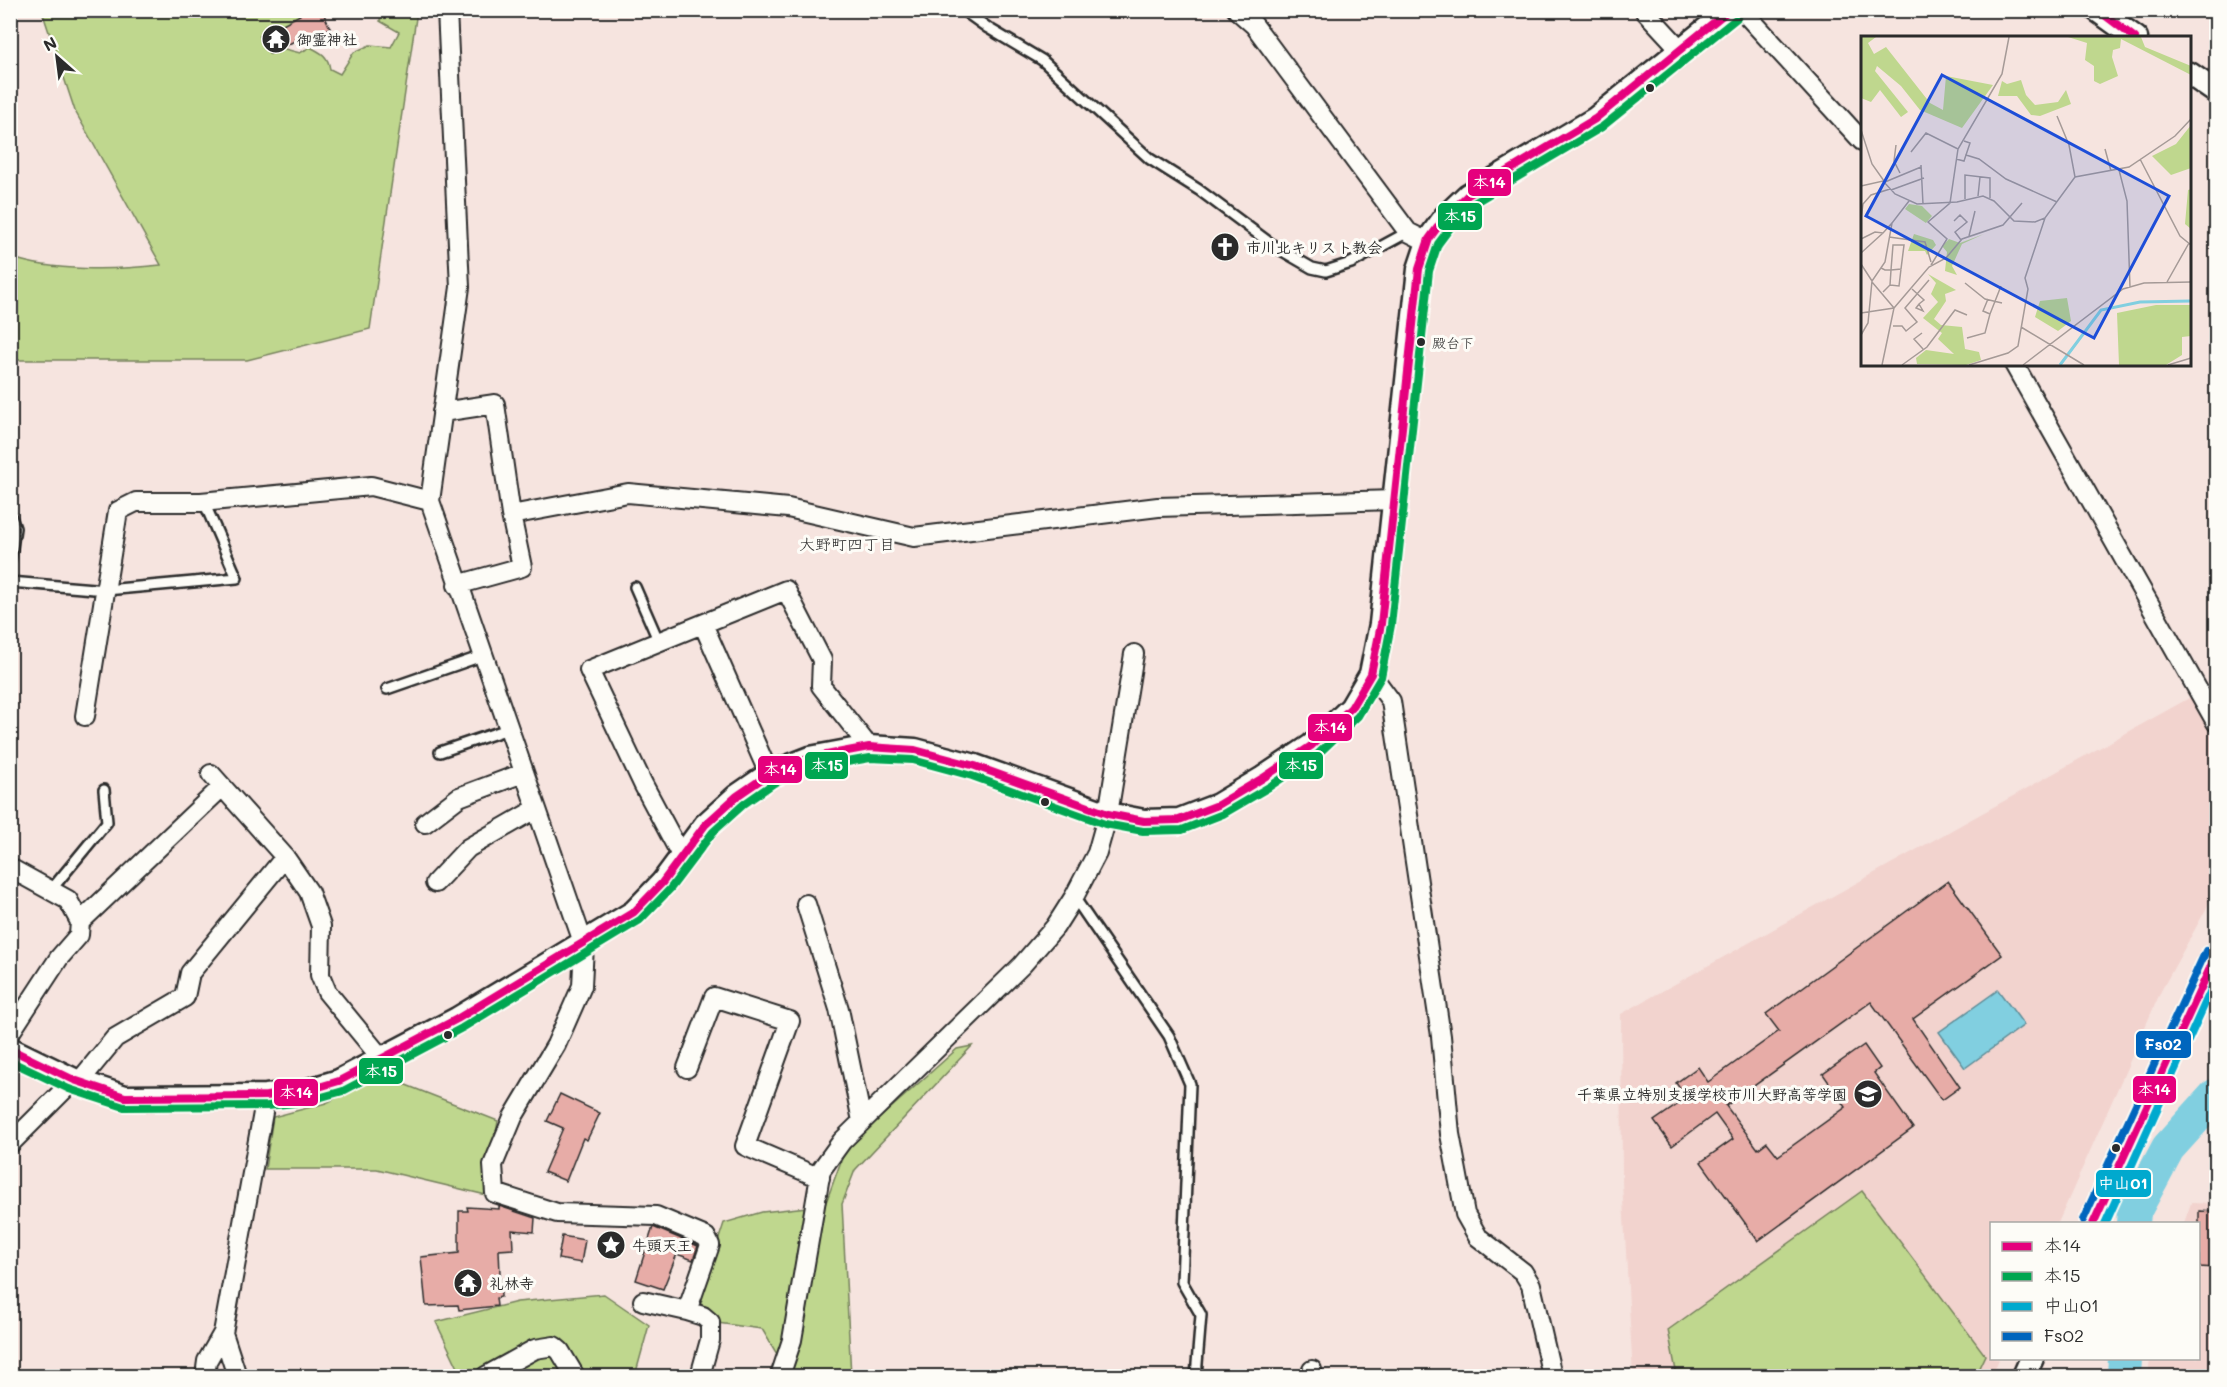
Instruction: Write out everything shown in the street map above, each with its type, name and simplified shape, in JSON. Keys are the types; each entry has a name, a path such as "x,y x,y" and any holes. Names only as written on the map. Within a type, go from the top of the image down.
{"street":[{"path":"447,10 460,287 430,501 457,585 584,945 582,986 556,1045 513,1117 493,1165 495,1192 557,1213 656,1216 706,1237 710,1245 687,1311"},
{"path":"1238,10 1254,25 1408,232 1428,242"},
{"path":"1644,10 1681,50"},
{"path":"10,1050 77,1081 125,1097 266,1096 302,1092 339,1081 584,945 634,912 662,883 705,825 737,796 769,774 810,758 869,747 915,750 975,766 1108,814 1144,821 1179,820 1218,805 1311,746 1351,708 1371,674 1381,624 1419,269 1428,242 1445,217 1468,195 1595,119 1730,10"},
{"path":"1742,10 1861,139"},
{"path":"2097,10 2133,36"},
{"path":"2191,75 2217,92"},
{"path":"2015,366 2217,722"},
{"path":"442,412 495,404 511,515 522,567 457,585"},
{"path":"85,716 118,511 136,502 204,502 371,486 430,501"},
{"path":"511,515 628,493 788,508 914,537 1158,507 1394,500"},
{"path":"682,857 643,784 589,670 786,590 822,660 821,686 869,747"},
{"path":"703,624 769,774"},
{"path":"780,1377 792,1340 821,1170 842,1140 1022,965 1055,927 1097,853 1108,814 1134,654"},
{"path":"1371,674 1391,701 1441,1036 1450,1134 1465,1214 1478,1237 1523,1272 1531,1285 1552,1377"},
{"path":"425,823 459,797 523,773"},
{"path":"80,922 216,780 285,857 309,892 321,926 320,975 327,993 382,1059"},
{"path":"435,883 468,848 536,809"},
{"path":"10,1144 77,1081 115,1038 185,997 190,973 285,857"},
{"path":"10,868 68,900 80,922 79,935 59,958 10,1033"},
{"path":"806,904 839,1009 862,1121"},
{"path":"2094,1222 2217,955"},
{"path":"687,1068 714,997 790,1021 745,1146 820,1178"},
{"path":"205,1377 207,1361 223,1333 266,1096"},
{"path":"643,1301 703,1316 710,1322 710,1340 700,1377"},
{"path":"223,1333 237,1377"},
{"path":"486,1377 535,1349 554,1346 560,1351 575,1377"},
{"path":"2024,1377 2032,1360"}],"lane":[{"path":"963,10 988,28 1042,60 1150,159 1199,190 1274,246 1312,268 1326,271 1351,263 1408,232"},
{"path":"10,582 106,590 237,578 204,502"},
{"path":"10,514 15,528 11,559"},
{"path":"635,587 659,642"},
{"path":"387,689 482,656"},
{"path":"440,752 508,729"},
{"path":"51,890 107,822 104,790"},
{"path":"1074,897 1169,1036 1190,1084 1182,1282 1201,1315 1196,1377"}],"shaded area":[{"name":"千葉県立特別支援学校市川大野高等学園","path":"2191,697 2216,744 2216,891 2161,991 2058,1222 1990,1222 1990,1360 1999,1360 1992,1376 1633,1376 1622,1182 1621,1014"},
{"path":"2191,1203 2216,1204 2216,1376 2148,1376 2150,1360 2200,1360 2200,1222 2184,1222"}],"green space":[{"path":"42,11 298,11 301,20 265,45 268,51 281,48 300,53 310,47 324,55 330,69 340,74 354,52 370,45 391,47 399,32 380,21 381,11 417,11 370,329 247,360 11,360 10,257 45,265 85,269 161,265 75,111"},
{"path":"972,1046 855,1170 842,1204 851,1376 790,1376 762,1329 710,1322 699,1300 724,1223 762,1212 825,1205 844,1153 957,1049"},
{"path":"383,1076 498,1121 486,1195 377,1169 265,1169 273,1117 326,1103"},
{"path":"1862,1191 1985,1355 1975,1376 1677,1376 1668,1330"},
{"path":"604,1294 649,1325 635,1376 462,1376 436,1322 517,1302"}],"water":[{"path":"1998,990 2024,1025 1965,1068 1939,1032"}],"building":[{"path":"298,10 322,10 330,28 325,31 328,35 313,43 310,38 304,41 302,37 270,54 260,36 300,15"},
{"path":"1948,881 2002,955 1913,1019 1960,1087 1942,1100 1871,1002 1726,1106 1758,1149 1767,1142 1778,1156 1846,1107 1823,1074 1864,1045 1880,1068 1874,1073 1913,1128 1758,1241 1701,1162 1733,1139 1715,1114 1672,1146 1654,1121 1677,1105 1672,1097 1681,1090 1676,1083 1698,1067 1708,1082 1779,1031 1766,1014"},
{"path":"560,1094 600,1113 587,1140 583,1138 566,1181 544,1172 563,1128 547,1121"},
{"path":"499,1206 535,1218 534,1232 512,1230 513,1249 499,1250 501,1297 496,1298 497,1306 459,1310 458,1305 426,1306 421,1257 459,1253 459,1211 468,1211 467,1207 499,1209"},
{"path":"2199,1211 2217,1212 2217,1268 2200,1267"},
{"path":"653,1227 698,1246 693,1260 677,1254 663,1289 636,1280"},
{"path":"562,1236 585,1240 581,1263 558,1259"}],"waterway":[{"path":"2133,1222 2134,1212 2168,1148 2216,1095"},
{"path":"2124,1376 2125,1360"}],"transit line":[{"name":"本14","path":"10,1049 74,1080 125,1097 266,1096 302,1092 339,1081 457,1019 634,912 662,883 705,825 737,796 769,774 810,758 869,747 915,750 975,766 1108,814 1144,821 1179,820 1218,805 1263,778 1311,746 1351,708 1371,674 1381,624 1419,269 1429,239 1445,217 1468,195 1595,119 1729,10"},
{"name":"本14","path":"2098,10 2132,36"},
{"name":"本15","path":"10,1061 69,1089 124,1107 267,1106 304,1102 343,1091 462,1028 640,920 670,889 713,832 744,804 774,783 813,768 870,758 913,760 972,776 1105,824 1143,831 1182,830 1223,814 1269,787 1318,754 1358,716 1381,677 1391,625 1429,271 1438,244 1453,224 1474,203 1602,127 1737,18"},
{"name":"Fs02","path":"2083,1220 2206,951"},
{"name":"本14","path":"2094,1222 2216,955"},
{"name":"中山01","path":"2106,1222 2216,979"}],"place":[{"name":"御霊神社","path":"276,39"},
{"name":"市川北キリスト教会","path":"1225,247"},
{"name":"殿台下","path":"1421,342"},
{"name":"千葉県立特別支援学校市川大野高等学園","path":"1868,1094"},
{"name":"牛頭天王","path":"611,1245"},
{"name":"礼林寺","path":"468,1283"}],"district":[{"name":"大野町四丁目","path":"847,543"}]}
